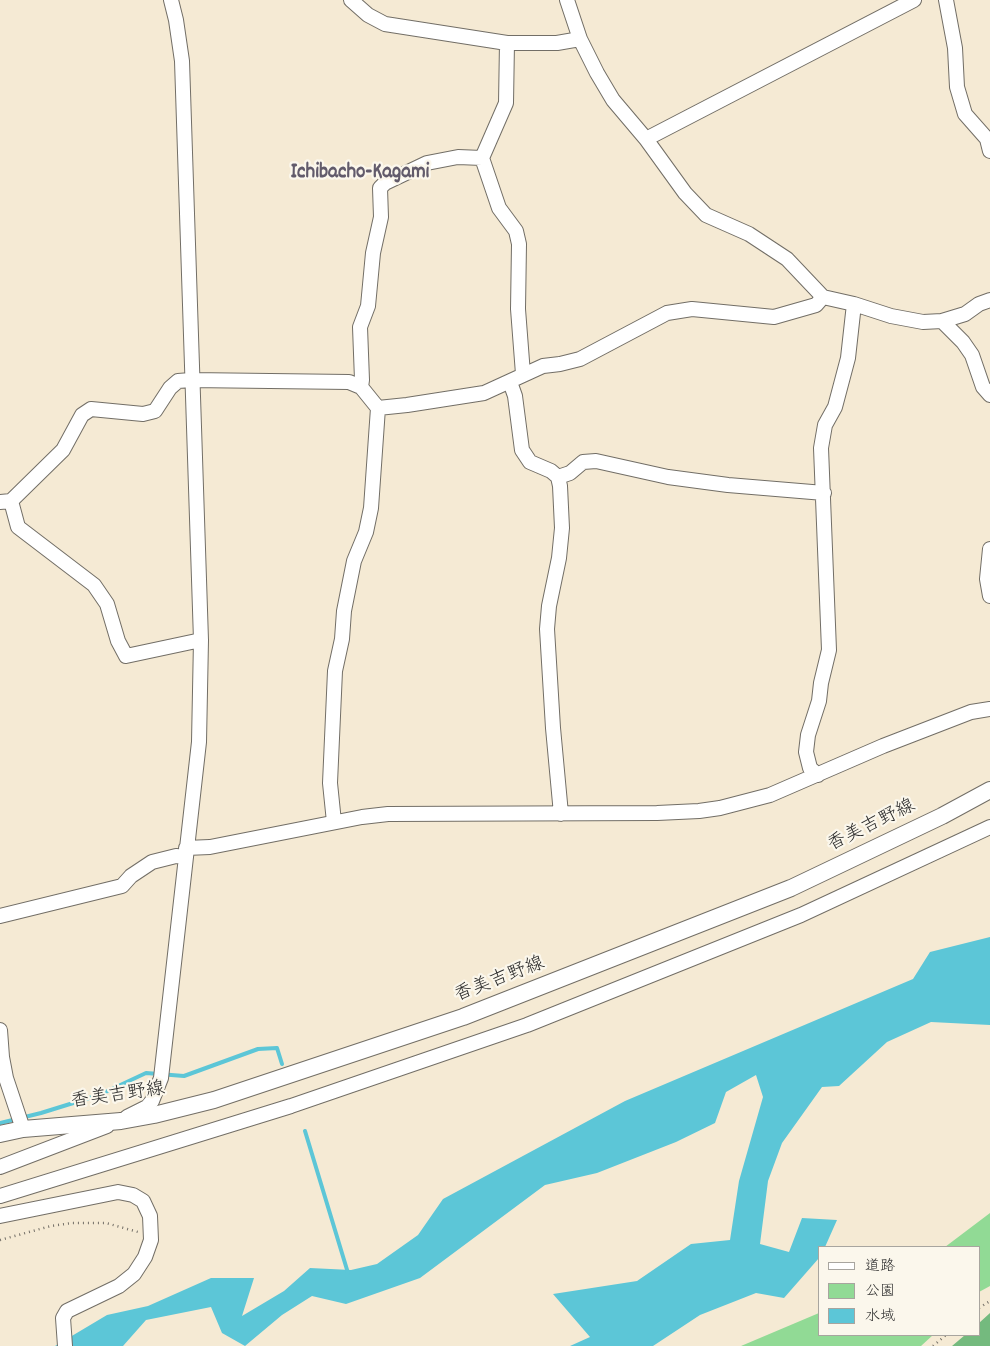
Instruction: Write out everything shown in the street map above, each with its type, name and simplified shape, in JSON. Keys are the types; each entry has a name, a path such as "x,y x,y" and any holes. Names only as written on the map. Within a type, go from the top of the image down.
{"main road":[{"name":"香美吉野線","path":"0,1134 20,1122 121,1121 214,1100 463,1017 791,888 942,816 990,790"}],"street":[{"path":"0,1167 121,1121 147,1107 152,1100 162,1074 199,742 201,640 182,60 171,0"},
{"path":"350,0 368,15 385,24 507,43 557,42 580,39"},
{"path":"567,0 580,39 613,100 646,139 685,193 706,215 749,234 787,260 823,297 892,316 923,322 942,321 965,314 979,304 990,300"},
{"path":"646,139 914,0"},
{"path":"946,0 955,48 957,87 965,114 987,139 990,151"},
{"path":"507,43 506,103 482,158 499,208 516,231 519,244 518,309 523,374"},
{"path":"361,387 360,327 368,306 373,253 381,218 380,188 385,183 428,163 458,157 482,158"},
{"path":"378,408 484,393 544,366 580,359 667,313 692,310 774,317 816,306 823,297"},
{"path":"818,775 810,768 806,752 808,735 820,701 821,683 829,650 821,448 825,425 835,407 848,358 854,304"},
{"path":"942,321 963,342 972,355 983,387 990,395"},
{"path":"201,640 126,656 118,641 107,604 94,585 18,528 5,501 63,450 82,415 91,409 143,414 156,411 170,388 178,381 349,382 361,387 378,408 371,508 366,532 354,561 344,611 342,639 336,671 330,783 334,822"},
{"path":"510,382 515,396 522,450 530,462 551,471 558,478 560,486 562,528 547,629 560,814"},
{"path":"558,478 570,473 583,462 596,461 668,477 728,485 824,492"},
{"path":"990,549 988,580 990,596"},
{"path":"0,916 122,886 131,876 152,862 186,852 334,822 388,814 699,812 720,808 770,795 883,746 971,712 990,709"},
{"path":"0,1196 291,1106 527,1025 801,914 990,827"},
{"path":"0,1030 6,1078 20,1122"},
{"path":"0,1216 118,1192 133,1195 143,1201 150,1216 151,1234 151,1240 145,1257 134,1274 119,1286 67,1311 64,1318 64,1339"}],"path":[{"path":"0,1240 51,1226 72,1224 106,1223 151,1234"},
{"path":"933,1346 945,1336"}],"green space":[{"path":"990,1213 990,1286 980,1291 980,1246 946,1246"},
{"path":"818,1313 818,1336 932,1336 921,1346 741,1346"},
{"path":"990,1313 990,1346 952,1346 964,1336 980,1336 980,1322"}],"water":[{"path":"990,937 990,1025 931,1022 887,1042 839,1086 822,1087 782,1143 768,1181 760,1244 789,1252 802,1218 837,1220 825,1246 818,1246 818,1259 784,1298 756,1293 700,1315 653,1346 570,1346 590,1337 553,1294 637,1281 691,1244 730,1240 739,1181 763,1097 756,1075 726,1092 715,1123 676,1142 597,1173 545,1185 420,1278 346,1304 312,1296 282,1315 245,1346 222,1333 211,1307 146,1320 123,1346 55,1346 107,1315 148,1306 211,1278 254,1278 242,1316 284,1291 310,1268 351,1270 377,1264 418,1235 443,1199 625,1101 913,979 930,952"}],"waterway":[{"path":"0,1123 41,1113 99,1095 146,1073 184,1076 258,1049 277,1048 282,1064"},
{"path":"305,1131 348,1273"}],"district":[{"name":"Ichibacho-Kagami","path":"360,174"}]}
